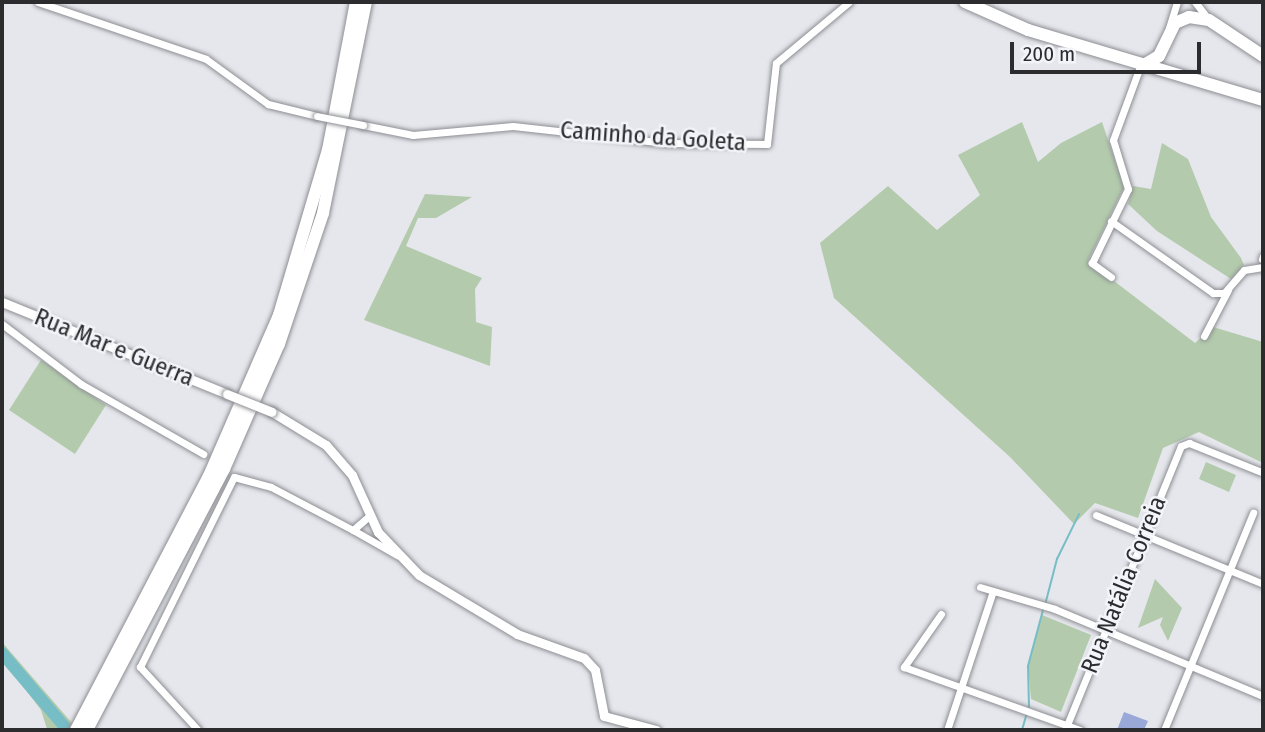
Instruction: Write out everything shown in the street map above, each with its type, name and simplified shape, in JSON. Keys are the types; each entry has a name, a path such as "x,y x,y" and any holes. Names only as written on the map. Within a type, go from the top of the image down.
{"main road":[{"path":"87,730 224,469 279,344 323,214 366,2"},
{"path":"965,2 1028,30 1263,100"},
{"path":"76,730 214,466 279,315 328,150 355,6"},
{"path":"1142,64 1159,56 1169,31 1189,17 1209,20 1263,56"},
{"path":"1159,56 1165,71"}],"street":[{"name":"Caminho da Goleta","path":"38,2 206,60 268,104 413,135 513,126 666,143 767,144 776,63 849,2"},
{"path":"1169,31 1177,2"},
{"path":"1195,2 1209,20"},
{"path":"1111,276 1092,263 1128,189 1113,140 1115,125 1142,64"},
{"path":"1111,221 1208,291 1224,293 1230,288"},
{"path":"1204,336 1230,288 1244,270 1263,261"},
{"name":"Rua Mar e Guerra","path":"2,302 272,412 326,445 352,475 370,515 397,555 419,575 517,634 584,658 595,670 604,716 656,730"},
{"path":"2,324 81,384 202,454"},
{"name":"Rua Natália Correia","path":"1067,725 1181,446 1189,443 1261,472"},
{"path":"198,730 140,667 234,477 271,487 397,555"},
{"path":"1164,730 1253,513"},
{"path":"353,530 370,515"},
{"path":"1096,515 1263,584"},
{"path":"979,587 1039,604 1263,696"},
{"path":"947,730 993,591"},
{"path":"941,614 904,667 1080,730"}],"green space":[{"path":"1022,122 1038,162 1061,143 1102,122 1124,187 1088,261 1195,343 1213,327 1263,342 1263,463 1199,432 1163,448 1138,518 1095,503 1074,524 1010,457 834,298 820,243 888,186 937,230 980,195 958,155"},
{"path":"1162,143 1188,159 1211,217 1241,258 1244,265 1231,279 1157,231 1128,204 1133,186 1151,189"},
{"path":"425,194 472,197 436,218 418,218 406,246 482,278 475,289 476,322 492,327 490,366 364,320"},
{"path":"41,360 106,405 75,454 9,410"},
{"path":"1206,462 1236,475 1229,492 1199,479"},
{"path":"1155,579 1182,608 1168,641 1160,625 1163,617 1138,628"},
{"path":"1042,615 1091,635 1061,712 1031,699 1028,666"},
{"path":"2,642 72,723 67,730 47,729 41,710 2,659"}],"building":[{"path":"1124,712 1148,721 1144,730 1117,730"}],"waterway":[{"path":"1045,605 1057,559 1079,514"},
{"path":"1029,707 1028,666 1043,610"},
{"path":"2,653 64,726"},
{"path":"1022,730 1027,713"}]}
